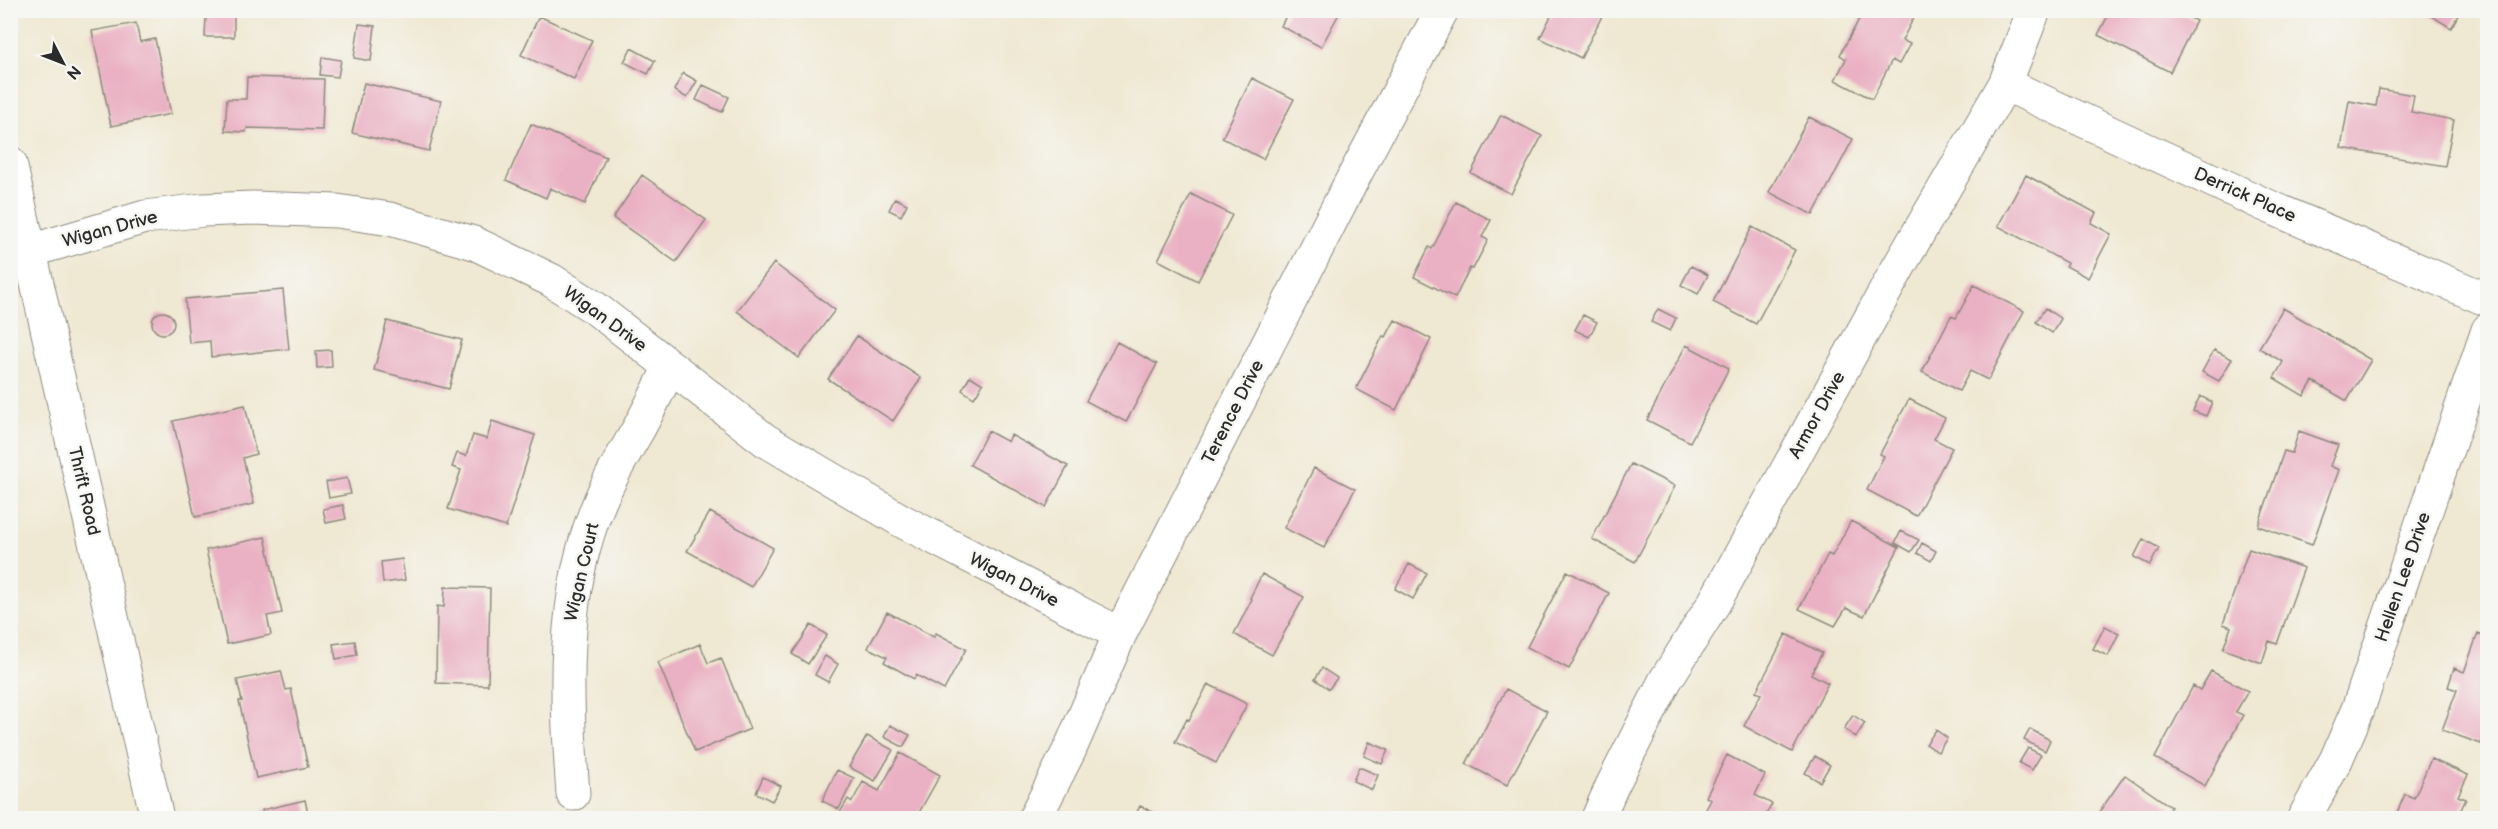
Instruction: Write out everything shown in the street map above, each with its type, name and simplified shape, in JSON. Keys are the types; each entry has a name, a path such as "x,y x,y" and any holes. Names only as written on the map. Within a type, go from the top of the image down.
{"street":[{"name":"Terence Drive","path":"1035,819 1070,748 1120,634 1340,203 1442,10"},
{"name":"Armor Drive","path":"1599,819 1612,786 1665,681 1714,603 1898,268 2005,84 2034,10"},
{"name":"Derrick Place","path":"2005,84 2263,204 2487,300"},
{"name":"Thrift Road","path":"10,163 157,819"},
{"name":"Wigan Drive","path":"30,251 145,217 203,210 253,208 337,211 390,219 474,243 524,266 595,308 765,440 842,486 986,566 1120,634"},
{"name":"Hellen Lee Drive","path":"2304,819 2336,760 2358,709 2487,330"},
{"name":"Wigan Court","path":"573,794 567,702 569,632 577,577 599,502 670,367"}],"building":[{"path":"1289,10 1341,10 1321,47 1281,26"},
{"path":"1554,10 1605,10 1581,58 1540,38"},
{"path":"1864,10 1918,10 1902,40 1910,44 1899,64 1892,60 1872,99 1835,80 1846,59 1840,55"},
{"path":"2111,10 2176,10 2196,21 2170,72 2098,35"},
{"path":"2433,10 2461,10 2451,28 2430,15"},
{"path":"206,16 234,16 234,37 205,37"},
{"path":"539,16 592,40 574,79 521,55"},
{"path":"136,23 140,42 155,39 171,114 111,126 92,31"},
{"path":"359,24 375,26 371,61 354,58"},
{"path":"631,48 655,61 648,74 624,62"},
{"path":"322,57 341,60 338,77 320,75"},
{"path":"683,73 697,81 687,98 674,90"},
{"path":"247,77 324,79 322,130 247,128 246,132 225,131 227,99 246,99"},
{"path":"1252,78 1294,99 1263,159 1222,138"},
{"path":"364,83 441,101 429,151 352,133"},
{"path":"703,85 729,97 722,112 696,100"},
{"path":"2379,89 2414,95 2411,112 2454,120 2445,166 2341,148 2349,101 2376,106"},
{"path":"1501,115 1542,136 1511,194 1471,173"},
{"path":"1809,117 1853,139 1813,215 1769,192"},
{"path":"531,124 606,157 585,204 550,188 546,198 506,180"},
{"path":"642,175 706,220 676,262 613,218"},
{"path":"2026,175 2096,213 2091,223 2111,234 2088,278 2066,266 2067,263 1998,226"},
{"path":"1191,194 1232,215 1198,281 1158,260"},
{"path":"895,198 907,204 901,216 889,210"},
{"path":"1456,202 1491,220 1482,237 1488,240 1455,298 1414,277 1429,247 1432,249"},
{"path":"1752,227 1795,250 1756,324 1713,302"},
{"path":"774,263 835,310 799,358 737,311"},
{"path":"1691,266 1708,275 1698,294 1681,285"},
{"path":"1974,285 2024,311 1988,380 1970,371 1959,391 1922,372 1951,316 1956,318"},
{"path":"283,290 289,349 211,357 210,341 189,343 185,299"},
{"path":"2045,308 2061,319 2052,333 2036,322"},
{"path":"2283,308 2371,360 2347,401 2313,381 2304,396 2274,378 2283,362 2259,348"},
{"path":"1658,309 1676,318 1670,331 1651,322"},
{"path":"163,312 173,319 174,323 167,333 163,334 153,327 152,323 159,313"},
{"path":"1583,315 1597,322 1589,337 1575,330"},
{"path":"1395,320 1431,339 1396,410 1356,389 1383,336 1386,337"},
{"path":"387,321 462,340 449,389 374,370"},
{"path":"857,336 921,378 893,421 828,379"},
{"path":"1117,342 1157,364 1126,422 1086,401"},
{"path":"1686,345 1729,368 1690,442 1647,420"},
{"path":"331,350 332,367 317,368 316,351"},
{"path":"2214,350 2232,359 2219,381 2202,372"},
{"path":"970,376 983,384 974,398 962,390"},
{"path":"2200,396 2212,402 2206,416 2193,411"},
{"path":"1909,399 1945,418 1934,439 1952,448 1916,516 1867,490 1884,456 1880,454"},
{"path":"245,405 256,454 243,458 254,504 195,517 173,421"},
{"path":"492,421 535,435 506,527 448,509 461,470 452,467 457,453 466,456 473,435 487,439"},
{"path":"988,431 1008,442 1011,435 1068,466 1046,507 970,465"},
{"path":"2299,431 2338,445 2330,466 2339,470 2312,545 2258,526 2284,451 2292,453"},
{"path":"1631,464 1675,486 1635,562 1592,539"},
{"path":"1314,468 1355,489 1324,548 1284,528"},
{"path":"347,478 351,494 329,498 326,482"},
{"path":"343,505 346,519 326,523 323,509"},
{"path":"710,512 773,548 751,587 687,551"},
{"path":"1851,521 1899,547 1864,616 1846,608 1835,626 1799,609 1828,554 1832,556"},
{"path":"1901,531 1919,540 1911,552 1895,543"},
{"path":"265,537 282,613 267,616 271,635 227,644 206,550"},
{"path":"2143,539 2159,548 2150,565 2134,557"},
{"path":"1922,543 1936,551 1931,561 1917,553"},
{"path":"2249,549 2304,568 2277,644 2269,641 2262,663 2223,649 2231,627 2223,624"},
{"path":"402,559 405,580 383,583 381,562"},
{"path":"1409,564 1427,573 1413,599 1395,589"},
{"path":"1567,571 1609,593 1569,669 1527,647"},
{"path":"1262,574 1304,597 1272,655 1234,634"},
{"path":"445,587 490,588 488,685 436,683 437,606 444,607"},
{"path":"887,612 934,637 936,633 966,649 944,690 916,675 914,679 884,662 887,657 868,648"},
{"path":"811,625 827,635 808,664 792,654"},
{"path":"2105,626 2119,633 2108,656 2093,649"},
{"path":"2478,633 2488,637 2488,724 2481,744 2442,730 2457,690 2448,687 2454,668 2464,672"},
{"path":"1786,634 1822,653 1811,674 1828,683 1792,752 1744,726 1761,694 1756,692"},
{"path":"355,641 357,655 336,659 333,644"},
{"path":"700,644 708,663 721,658 750,729 695,752 658,662"},
{"path":"825,656 838,664 828,682 815,675"},
{"path":"1322,668 1337,678 1329,689 1315,679"},
{"path":"281,671 286,690 291,689 308,767 256,778 239,701 242,701 237,680"},
{"path":"2211,671 2248,691 2236,712 2243,715 2205,786 2155,758 2193,686 2200,690"},
{"path":"1208,684 1247,704 1216,763 1175,742"},
{"path":"1506,689 1547,711 1507,785 1466,764"},
{"path":"1853,715 1865,723 1856,737 1844,729"},
{"path":"890,725 910,735 903,747 884,737"},
{"path":"2030,729 2050,740 2045,751 2024,740"},
{"path":"1936,730 1947,738 1938,752 1926,744"},
{"path":"867,736 893,750 875,781 849,767"},
{"path":"1369,742 1388,750 1382,764 1364,756"},
{"path":"2028,748 2041,755 2032,770 2019,763"},
{"path":"900,753 940,775 916,818 842,818 838,816 848,799 852,802 863,782 879,791"},
{"path":"1727,755 1765,775 1755,795 1772,804 1764,818 1701,818 1711,800 1706,797"},
{"path":"1815,756 1830,765 1820,782 1805,773"},
{"path":"2431,759 2468,775 2458,796 2466,799 2457,818 2404,818 2396,815 2405,794 2414,798"},
{"path":"1359,767 1378,775 1372,790 1353,781"},
{"path":"837,770 854,778 839,809 822,801"},
{"path":"2125,775 2171,807 2163,818 2095,818"},
{"path":"763,777 781,786 772,801 756,793"},
{"path":"305,800 309,818 263,818 262,810"},
{"path":"10,802 15,817 10,818"},
{"path":"1140,806 1165,818 1134,818"}]}
